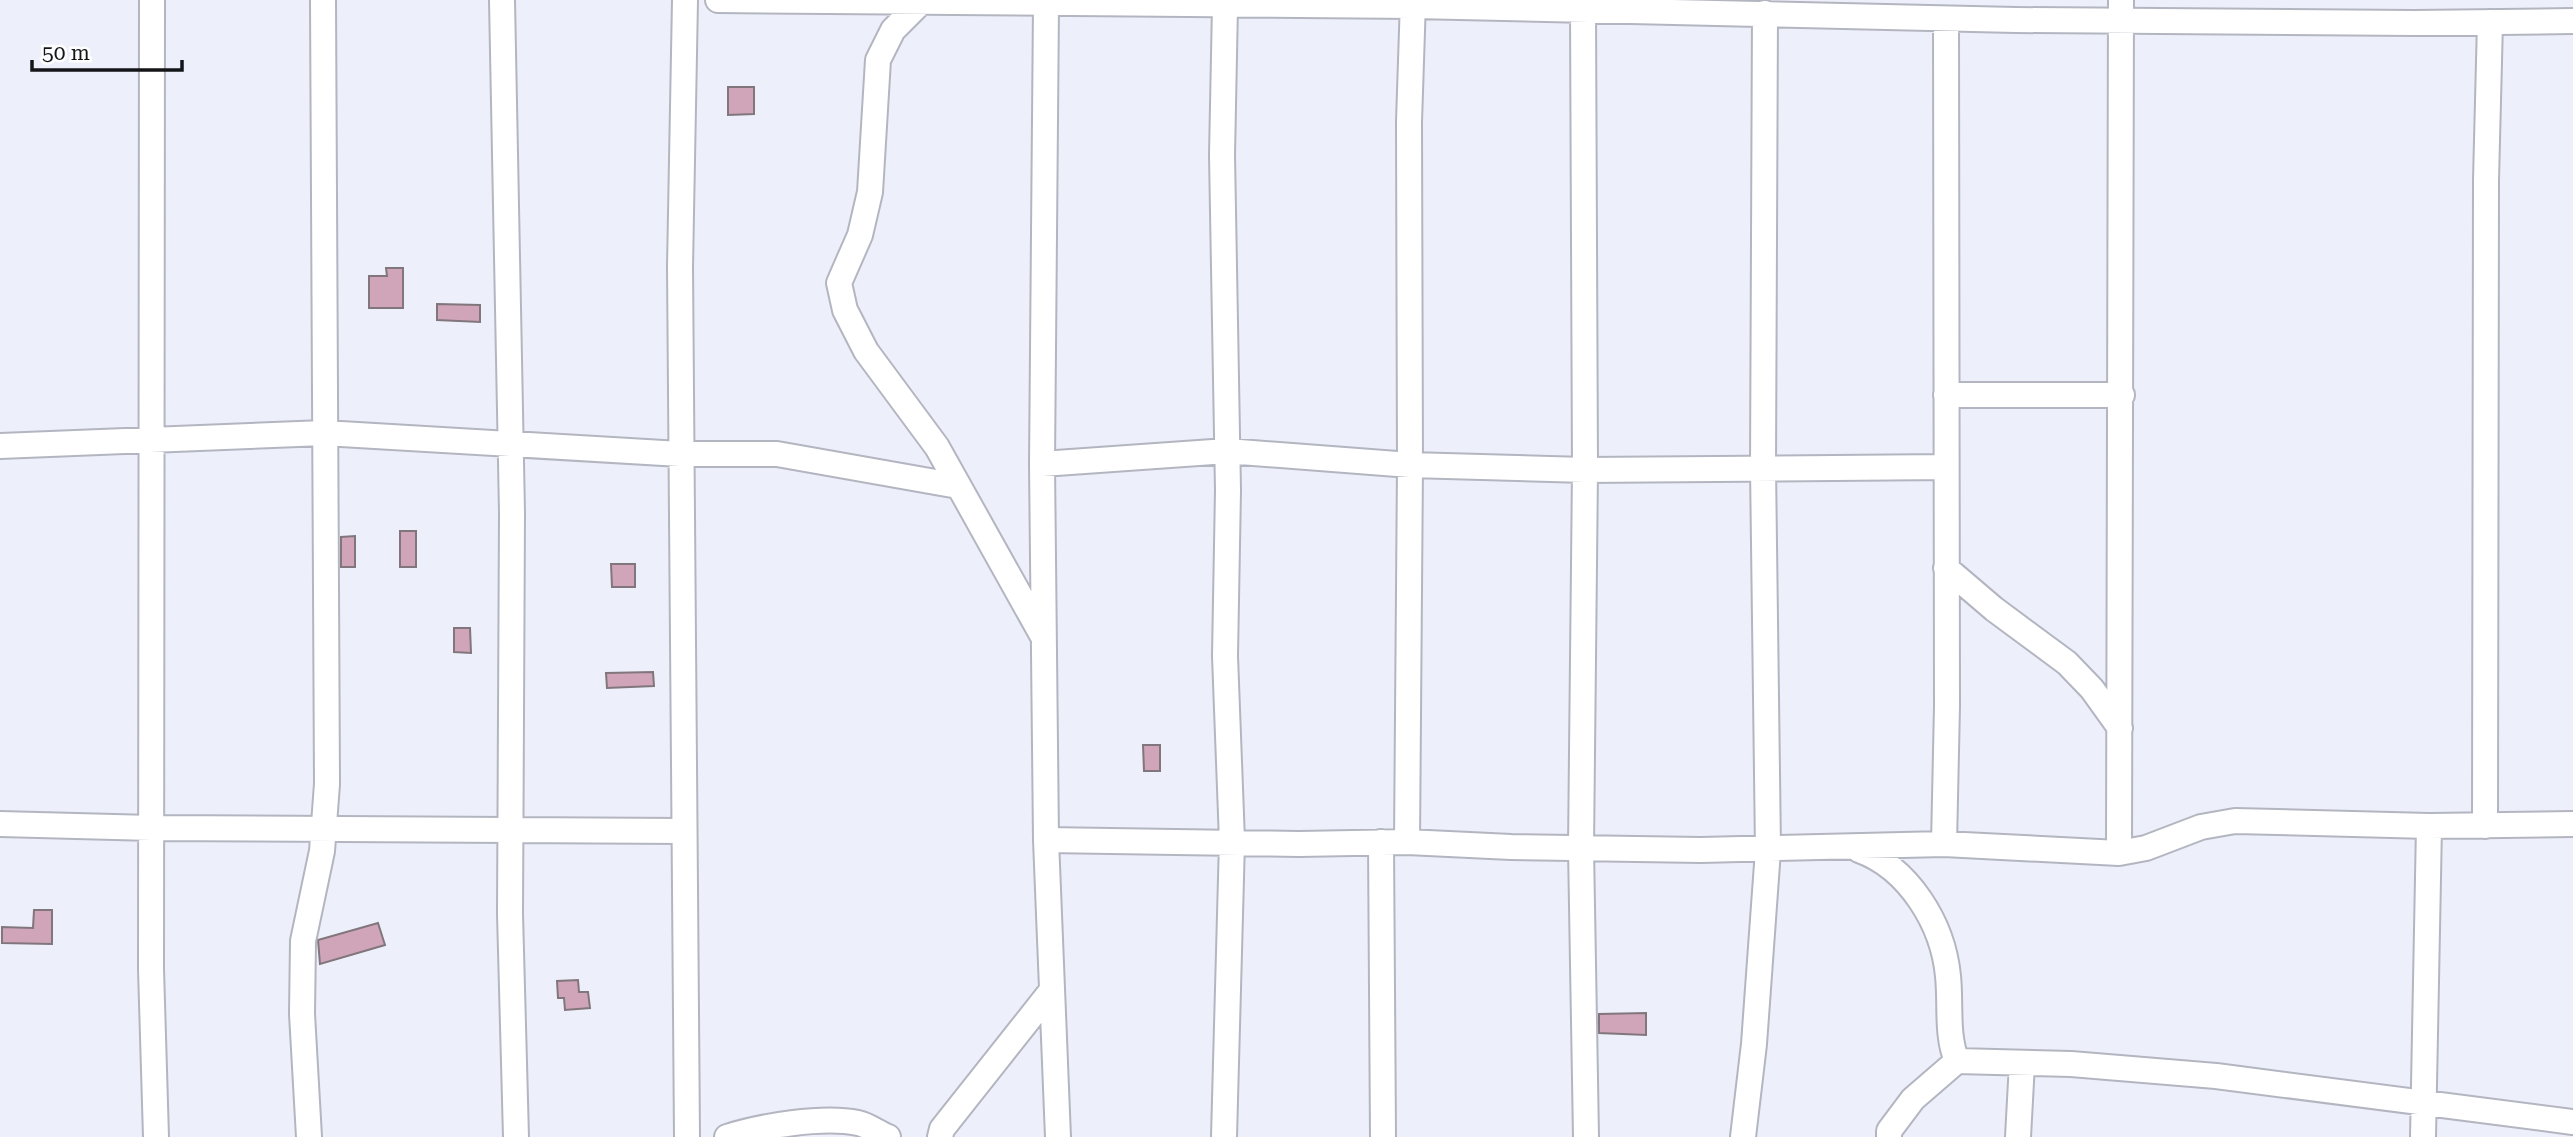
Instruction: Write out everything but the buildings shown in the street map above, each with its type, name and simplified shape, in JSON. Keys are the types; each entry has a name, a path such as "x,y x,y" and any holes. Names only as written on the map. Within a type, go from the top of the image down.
{"street":[{"path":"152,0 151,969 156,1137"},
{"path":"309,1137 302,1014 303,940 324,830 327,784 323,0"},
{"path":"502,0 510,442 512,1076 516,1137"},
{"path":"685,0 680,454 687,1137"},
{"path":"718,0 1046,5 1119,2 1224,6 1261,3 1413,3 1550,5 1583,10 1696,6 1765,13 1841,7 1946,19 2121,11 2269,11 2414,12 2490,22 2561,13"},
{"path":"920,3 893,30 878,60 870,192 860,235 839,283 845,310 866,351 937,447 1044,639"},
{"path":"1406,842 1410,465 1409,122 1413,3"},
{"path":"1046,5 1042,464 1046,840 1058,1137"},
{"path":"1224,6 1222,155 1227,451 1225,656 1232,841 1224,1137"},
{"path":"1583,10 1585,470 1581,848 1586,1137"},
{"path":"2119,853 2121,11"},
{"path":"1743,1137 1754,1044 1768,850 1763,467 1765,13"},
{"path":"1944,844 1946,19"},
{"path":"2485,826 2486,180 2490,22"},
{"path":"1946,395 2122,396"},
{"path":"0,446 324,433 680,454 777,454 958,486"},
{"path":"1042,464 1227,451 1410,465 1585,470 1946,467"},
{"path":"1946,568 1994,609 2067,663 2092,689 2120,728"},
{"path":"1046,840 1406,842 1581,848 1768,850 1944,844 2119,853 2146,848 2202,827 2235,821 2429,826 2573,824"},
{"path":"0,824 324,830 682,831"},
{"path":"2423,1137 2429,826"},
{"path":"1381,842 1383,1137"},
{"path":"1852,848 1882,858 1903,878 1938,930 1948,974 1951,1048 1957,1062"},
{"path":"940,1137 942,1129 1052,990"},
{"path":"1889,1137 1889,1131 1913,1099 1957,1062 2022,1063 2216,1076 2573,1122"},
{"path":"2018,1137 2022,1063"},
{"path":"727,1137 756,1128 807,1123 858,1123 888,1137"}]}
